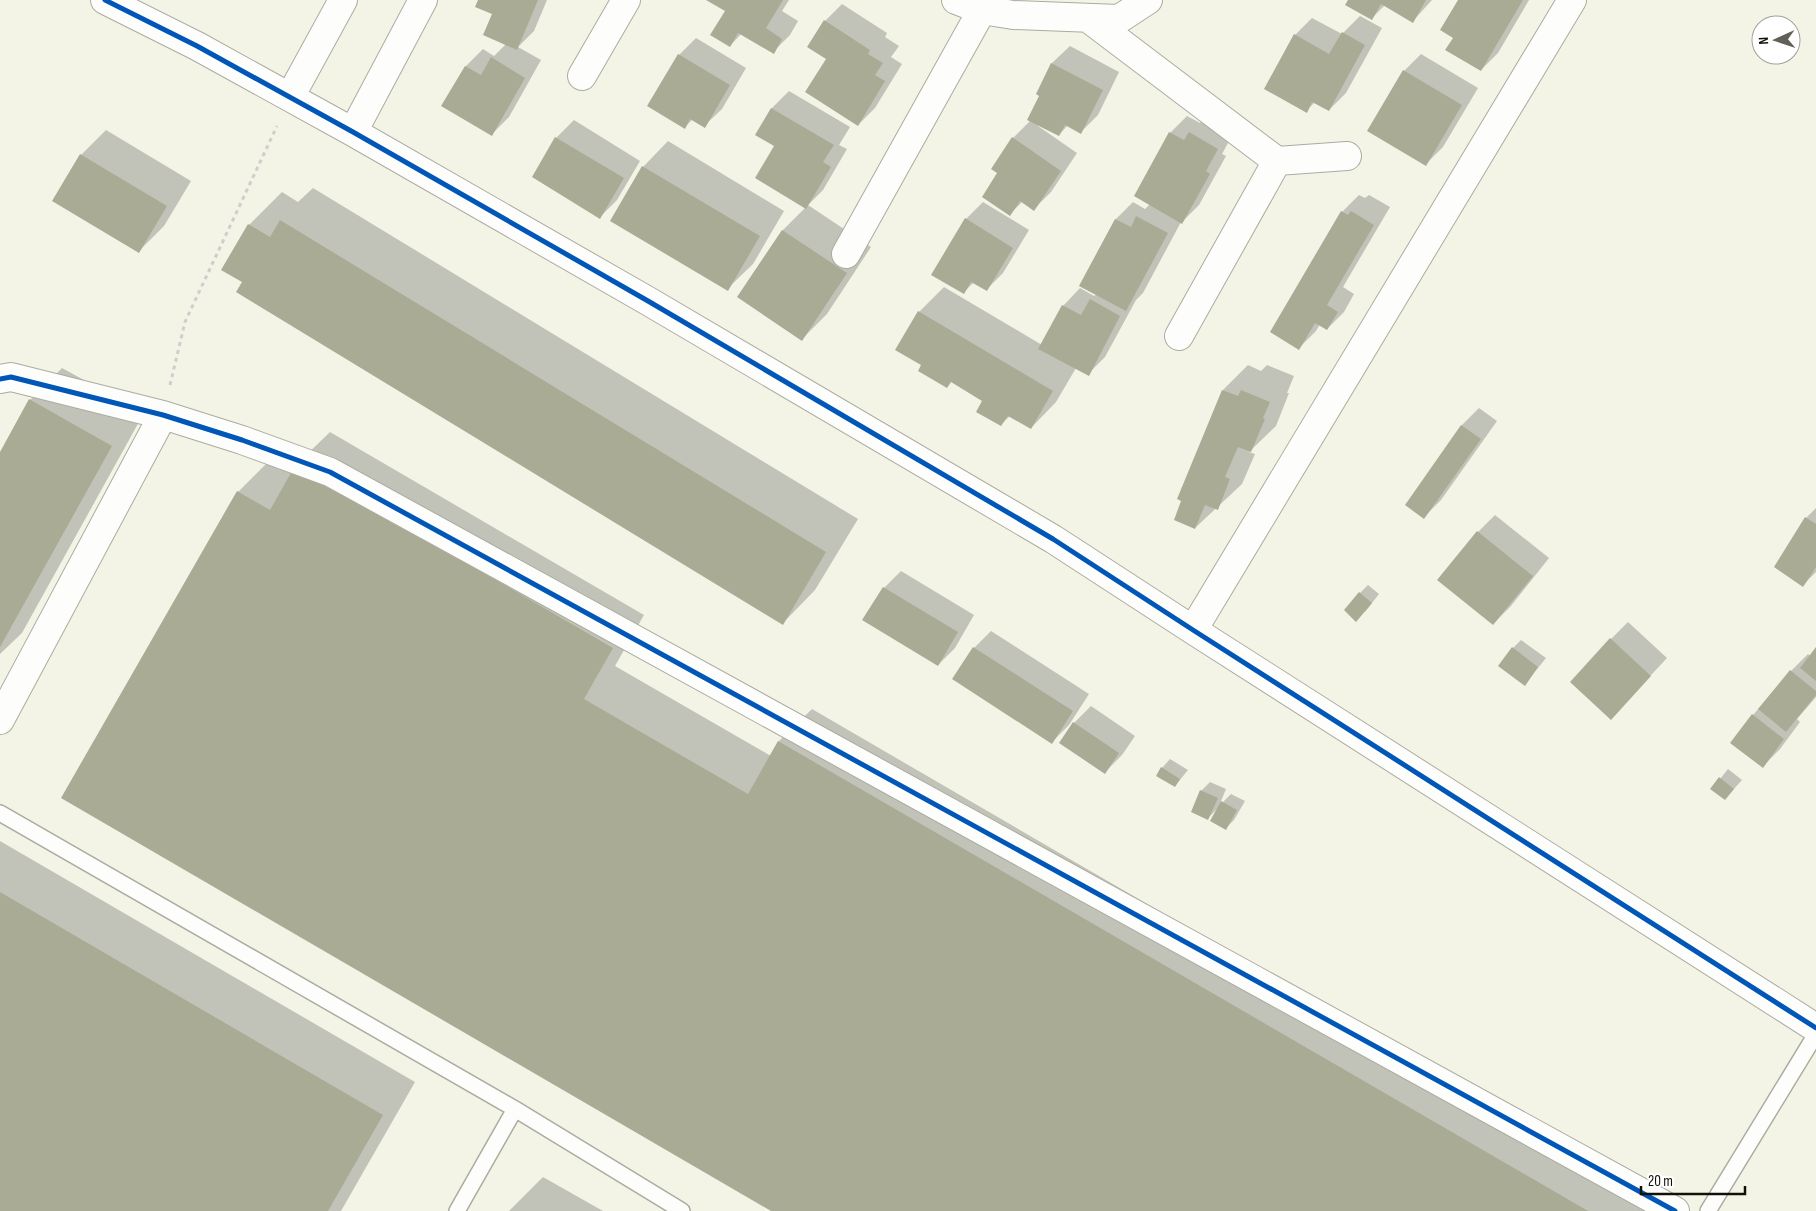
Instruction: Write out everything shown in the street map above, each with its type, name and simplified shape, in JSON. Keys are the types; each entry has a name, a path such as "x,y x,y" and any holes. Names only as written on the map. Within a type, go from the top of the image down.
{"street":[{"path":"105,0 197,46 353,132 656,306 1044,534 1816,1028"},
{"path":"290,97 343,0"},
{"path":"353,132 423,0"},
{"path":"582,76 626,0"},
{"path":"956,0 982,10 1013,15 1119,19 1148,0"},
{"path":"1193,630 1572,0"},
{"path":"846,254 982,10"},
{"path":"1088,18 1277,162 1347,156"},
{"path":"1179,336 1277,162"},
{"path":"0,379 10,377 163,415 242,440 330,472 1675,1211"},
{"path":"0,720 163,415"}],"lane":[{"path":"0,813 514,1109 682,1211"},
{"path":"1708,1211 1816,1034"},
{"path":"458,1211 514,1109"}],"path":[{"path":"163,415 185,322 290,97"}],"building":[{"path":"478,0 538,0 517,50 483,35 492,14 475,7"},
{"path":"706,0 783,0 766,28 782,39 774,54 738,33 730,47 710,35 725,11"},
{"path":"1348,0 1426,0 1413,23 1381,4 1372,20 1345,5"},
{"path":"1458,0 1523,0 1481,71 1445,50 1453,38 1440,30"},
{"path":"824,20 870,50 868,54 883,63 875,75 885,81 858,126 805,92 826,59 807,47"},
{"path":"1342,32 1365,45 1329,111 1312,102 1307,113 1264,89 1294,34 1329,54"},
{"path":"678,54 730,85 705,128 690,119 685,129 647,106"},
{"path":"491,57 525,78 492,136 441,106 465,66 481,75"},
{"path":"1051,63 1103,90 1081,134 1065,125 1059,136 1027,120 1039,96 1036,94"},
{"path":"1403,70 1462,105 1426,166 1367,131"},
{"path":"771,108 834,145 823,162 831,167 806,209 755,178 774,146 755,135"},
{"path":"1169,132 1184,140 1189,132 1218,149 1206,171 1210,174 1182,224 1134,196"},
{"path":"555,137 624,178 600,219 532,177"},
{"path":"1012,137 1061,171 1034,211 1020,201 1010,216 982,197 997,173 991,169"},
{"path":"80,154 167,206 139,253 52,201"},
{"path":"642,166 760,236 728,291 610,221"},
{"path":"1341,211 1348,215 1351,211 1374,225 1327,305 1338,312 1327,330 1315,323 1299,350 1270,332"},
{"path":"1136,216 1168,233 1126,311 1079,286 1115,219 1131,227"},
{"path":"965,218 1013,248 987,291 971,282 964,294 931,275"},
{"path":"280,220 826,552 783,625 236,292 242,282 221,270 248,224 270,237"},
{"path":"782,230 847,273 802,341 737,297"},
{"path":"1090,299 1120,316 1089,376 1038,349 1062,305 1081,315"},
{"path":"918,311 1053,391 1031,429 1008,416 1001,426 976,412 982,401 951,382 947,388 918,371 921,365 895,350"},
{"path":"1222,390 1238,396 1241,390 1270,402 1251,452 1238,447 1225,477 1230,479 1218,510 1205,505 1195,529 1174,520 1181,501 1177,499"},
{"path":"29,399 112,446 0,647 0,452"},
{"path":"1461,425 1481,439 1424,519 1405,505"},
{"path":"296,464 613,648 584,699 748,794 778,741 1588,1211 771,1211 61,798 237,491 270,510"},
{"path":"1805,517 1816,524 1816,567 1803,587 1774,567"},
{"path":"1477,531 1533,576 1493,625 1437,580"},
{"path":"883,587 958,632 938,666 862,620"},
{"path":"1359,592 1372,603 1356,622 1344,610"},
{"path":"1610,638 1651,676 1611,720 1570,682"},
{"path":"973,647 1073,711 1052,744 952,679"},
{"path":"1512,647 1538,667 1525,686 1498,666"},
{"path":"1816,647 1816,681 1800,668"},
{"path":"1790,670 1816,691 1816,695 1786,732 1758,709"},
{"path":"1752,714 1784,739 1763,768 1730,743"},
{"path":"1073,722 1119,753 1105,774 1059,743"},
{"path":"1161,767 1180,779 1175,787 1156,776"},
{"path":"1719,777 1734,789 1725,800 1710,789"},
{"path":"1200,790 1218,798 1208,820 1191,812"},
{"path":"1221,801 1237,810 1226,830 1210,821"},
{"path":"0,892 383,1115 328,1211 0,1211"}],"cycle path":[{"path":"105,0 197,46 353,132 648,301 1053,539 1816,1028"},
{"path":"0,379 11,377 163,415 242,440 330,472 1675,1211"}]}
